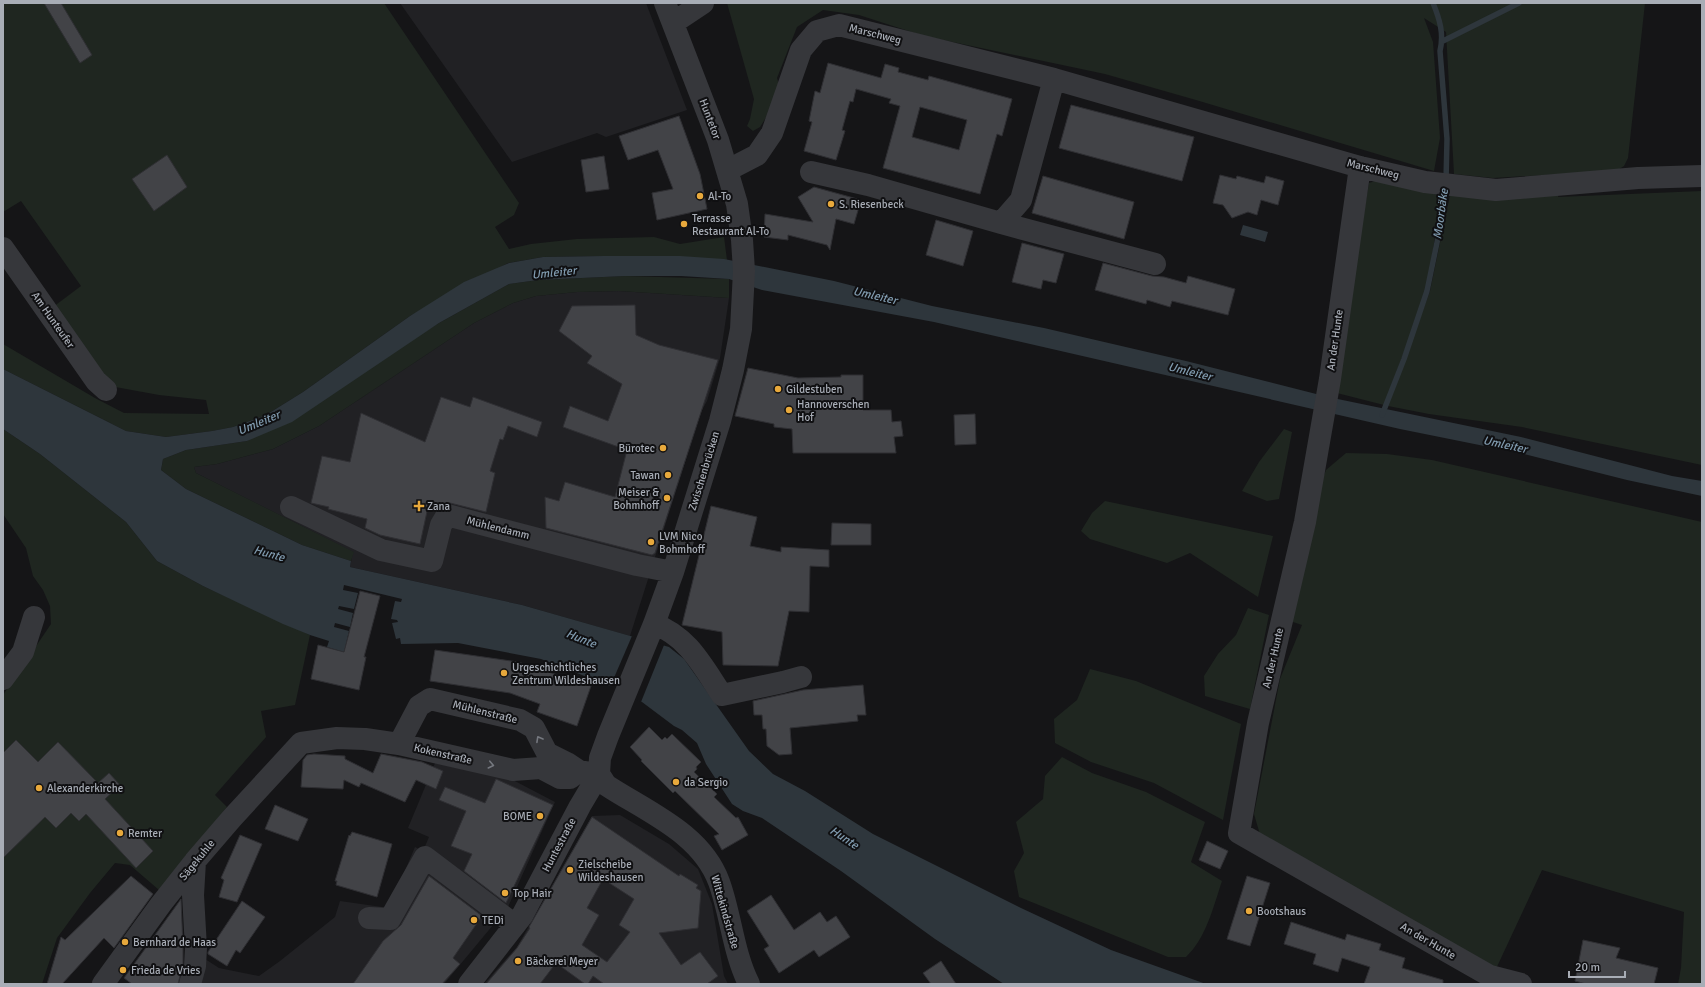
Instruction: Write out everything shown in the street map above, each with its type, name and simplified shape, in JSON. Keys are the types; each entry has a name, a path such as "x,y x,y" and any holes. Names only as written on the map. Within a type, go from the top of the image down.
{"street":[{"path":"669,13 703,3"},
{"name":"Huntetor","path":"669,13 728,170 737,204 742,240"},
{"name":"Marschweg","path":"728,170 757,155 772,133 802,50 817,31 839,25 1054,79 1360,167 1425,182 1496,190 1638,178 1702,176"},
{"path":"1001,223 1021,200 1054,79"},
{"name":"An der Hunte","path":"1360,167 1330,378 1305,522 1258,723 1239,833 1490,976 1521,984"},
{"path":"812,172 868,185 1001,223 1155,264"},
{"name":"Zwischenbrücken","path":"625,694 651,632 673,572 706,470 733,370 742,329 744,271 742,240"},
{"name":"Am Hunteufer","path":"3,248 96,381 106,390"},
{"name":"Mühlendamm","path":"291,507 381,550 432,561 441,525 447,515 637,565 673,572"},
{"path":"3,679 23,652 34,617"},
{"path":"651,632 666,628 690,647 722,695 801,677"},
{"name":"Huntestraße","path":"469,984 522,916 580,806 589,773 600,758 625,694"},
{"name":"Mühlenstraße","path":"399,744 419,706 430,699 520,720 534,728 548,753 589,773"},
{"name":"Kokenstraße","path":"301,743 337,738 365,739 399,744 513,770 541,768 560,778 570,778 589,773"},
{"name":"Sägekuhle","path":"103,984 161,904 195,861 232,818 301,743"},
{"name":"Wittekindstraße","path":"589,773 678,830 697,846 710,863 719,882 735,946 743,972 749,984"},
{"path":"369,918 390,919 425,858 515,925"},
{"path":"190,984 195,966 196,948 193,895 195,861"}],"shaded area":[{"path":"3,3 384,3 519,203 514,215 495,227 509,249 531,244 577,239 654,237 680,244 724,237 727,260 603,256 543,257 508,263 410,316 303,392 266,415 233,427 166,437 126,431 3,369 3,344 95,398 124,413 209,414 206,400 159,395 110,386 53,307 81,286 21,201 3,212"},
{"path":"400,3 646,3 687,110 606,137 597,133 512,162"},
{"path":"727,3 1645,3 1628,158 1624,166 1616,171 1493,178 1454,174 1446,32 1424,18 1433,42 1440,138 1434,171 1105,74 924,36 859,15 823,10 797,27 777,78 779,85 767,116 760,127 753,131 747,126 754,99"},
{"path":"1381,179 1441,196 1427,291 1384,405 1333,392 1369,183"},
{"path":"1559,191 1558,197 1702,191 1702,465 1522,427 1429,414 1388,406 1430,291 1450,195"},
{"path":"625,276 729,279 729,298 619,291 577,292 536,296 513,303 474,323 319,426 273,449 217,464 194,467 196,473 354,552 351,561 302,545 186,489 161,470 163,459 186,450 247,441 439,323 509,284 538,280"},
{"path":"619,291 729,298 720,358 707,401 701,412 630,636 522,605 350,567 353,552 196,473 194,467 217,464 273,449 319,426 474,323 513,303 536,296 577,292"},
{"path":"3,429 40,454 126,522 157,561 203,586 310,635 295,705 261,711 266,737 215,795 227,807 159,890 130,865 115,863 90,893 57,938 42,984 3,984 3,695 51,624 50,606 43,590 33,576 26,548 3,514"},
{"path":"1284,429 1292,432 1279,499 1267,501 1242,491 1259,462"},
{"path":"1346,453 1387,454 1432,460 1702,522 1702,984 1678,984 1681,968 1684,912 1542,870 1495,971 1261,838 1254,814 1280,679 1302,625 1287,620 1316,494 1326,470"},
{"path":"1105,501 1273,536 1258,597 1190,553 1167,563 1090,539 1081,531 1092,513"},
{"path":"1248,608 1269,615 1250,709 1205,696 1204,676 1218,654 1236,635"},
{"path":"1090,669 1136,681 1241,724 1223,820 1154,783 1091,762 1055,743 1054,719 1077,700"},
{"path":"1062,757 1092,773 1146,792 1205,822 1191,862 1222,881 1204,932 1199,941 1186,957 1168,957 1019,897 1014,871 1024,853 1016,822 1043,799 1045,776"},
{"path":"435,763 513,780 555,802 508,907 444,984 194,984 202,957 219,968 259,976 335,917 340,901 389,908 415,847 423,851 429,837 408,828"},
{"path":"620,815 669,844 698,869 712,904 724,976 728,984 484,984 517,947 592,816"}],"water":[{"path":"1243,225 1268,232 1265,242 1240,235"},
{"path":"680,256 724,259 834,281 932,306 1044,328 1186,361 1328,397 1521,437 1672,476 1702,481 1702,496 1627,480 1524,454 1400,429 934,322 762,290 729,279 681,276 625,276 538,280 509,284 439,323 292,422 247,441 186,450 163,459 161,470 186,489 302,545 351,561 350,567 522,605 669,647 684,659 749,751 773,774 805,791 873,834 1021,908 1111,950 1206,984 1004,984 935,939 841,871 762,818 743,811 732,804 706,764 697,743 682,730 674,726 642,702 610,686 541,659 458,643 401,644 400,638 396,639 392,623 398,622 397,620 391,619 395,601 401,602 402,599 344,585 343,590 358,593 354,609 339,606 338,609 353,613 350,627 335,623 334,627 349,631 344,652 327,647 329,641 283,624 203,586 157,561 126,522 40,454 3,429 3,369 126,431 166,437 233,427 266,415 303,392 410,316 464,282 509,263 543,257"}],"pier":[{"path":"632,636 664,645 641,702 610,687"}],"building":[{"path":"44,3 61,3 92,55 80,63"},
{"path":"828,63 881,78 885,64 899,68 898,72 928,80 929,76 1012,99 1002,136 997,134 980,194 883,168 900,106 889,103 891,99 856,89 853,102 850,101 842,130 845,131 836,160 804,151 812,122 809,121 815,91 820,93","holes":["920,107 967,120 959,150 912,137"]},
{"path":"1071,105 1194,137 1182,181 1059,148"},
{"path":"679,116 700,174 707,209 657,220 652,193 673,189 658,150 628,160 619,136"},
{"path":"167,155 187,187 154,211 132,179"},
{"path":"604,156 609,189 586,192 581,160"},
{"path":"1220,175 1236,179 1237,176 1264,183 1266,176 1284,181 1278,205 1261,200 1257,215 1248,212 1232,218 1223,205 1213,203"},
{"path":"1043,176 1134,202 1124,239 1032,213"},
{"path":"814,187 861,200 854,224 836,219 830,250 827,245 788,235 788,240 764,237 765,214 813,222 798,197"},
{"path":"936,220 973,231 963,266 926,255"},
{"path":"1022,243 1064,254 1056,283 1043,280 1041,289 1012,282"},
{"path":"1103,263 1186,283 1188,276 1235,289 1228,315 1172,301 1170,307 1147,300 1146,304 1095,290"},
{"path":"635,305 636,335 659,345 718,360 655,553 652,555 546,528 545,497 559,501 565,482 615,497 627,450 563,427 570,406 608,421 622,384 587,363 592,356 559,331 572,306"},
{"name":"Hannoverschen Hof","path":"748,368 798,378 863,375 863,410 891,410 892,422 901,421 903,436 894,437 896,453 793,453 792,429 774,427 774,424 735,416"},
{"path":"441,397 470,407 473,397 542,422 537,437 508,426 503,440 500,439 490,471 495,473 486,512 450,503 441,505 434,503 432,508 428,507 420,544 380,535 365,528 367,519 311,503 322,456 350,462 361,413 425,442"},
{"path":"975,414 976,444 955,445 954,415"},
{"path":"711,506 757,517 750,546 781,552 781,547 829,550 829,567 810,566 809,612 789,611 778,666 723,665 722,632 682,625"},
{"path":"832,523 871,524 871,545 831,545"},
{"path":"360,591 380,596 364,657 366,657 359,690 311,679 318,645 344,652"},
{"path":"435,650 518,662 591,686 577,726 537,712 540,704 510,693 430,681"},
{"path":"863,685 866,715 857,715 858,721 790,728 792,754 779,755 767,746 766,729 763,729 762,715 754,715 753,701 803,690"},
{"path":"649,727 662,740 665,737 667,739 672,734 701,762 696,767 697,769 694,772 717,794 714,797 736,818 738,817 748,835 722,850 714,836 719,834 675,791 673,793 641,761 642,760 630,747"},
{"path":"16,740 38,762 58,742 98,783 109,773 120,785 105,799 153,851 136,868 86,814 79,821 71,813 56,828 45,817 3,858 3,753"},
{"path":"381,754 422,762 443,771 436,789 416,780 405,802 361,783 359,787 344,780 343,789 301,787 303,760 307,755 345,756 345,759 373,773"},
{"path":"496,779 553,805 506,903 464,871 472,854 451,846 466,811 439,800 445,787 485,803"},
{"path":"275,805 308,819 298,841 265,829"},
{"path":"592,817 679,876 680,874 698,885 696,888 701,891 698,928 659,933 681,965 700,952 718,976 707,984 604,984 593,976 588,984 585,984 556,963 540,984 486,984 517,948 530,928 529,927","holes":["603,879 634,899 619,925 630,932 607,962 582,945 599,915 587,908"]},
{"path":"352,832 392,844 377,897 336,885 337,881 335,881 349,835 350,836"},
{"path":"240,835 262,844 237,902 219,897 224,880 221,878"},
{"path":"1207,841 1228,851 1220,869 1199,860"},
{"path":"131,876 153,894 114,948 104,938 62,984 47,984 61,937 65,940"},
{"path":"429,876 482,916 453,958 460,964 442,984 353,984 383,941 401,925"},
{"name":"Bootshaus","path":"1247,876 1270,883 1250,946 1227,939"},
{"path":"771,895 794,930 820,912 827,922 836,916 850,937 819,957 814,950 779,973 764,949 769,946 747,911"},
{"path":"181,899 183,964 178,984 132,984 124,978"},
{"path":"242,901 265,917 240,953 236,950 227,966 208,954 208,952"},
{"path":"1291,922 1345,940 1347,934 1381,944 1379,950 1405,958 1402,968 1443,980 1443,984 1364,984 1370,967 1342,958 1338,972 1313,964 1316,954 1284,944"},
{"path":"1583,940 1620,948 1616,958 1658,968 1654,984 1586,984 1575,981"},
{"path":"941,961 956,984 931,984 923,973"}],"waterway":[{"name":"Moorbäke","path":"1433,3 1438,15 1442,39 1440,51 1447,139 1446,181"},
{"path":"1443,41 1519,3"},
{"name":"Moorbäke","path":"1382,415 1404,359 1427,291 1445,204 1446,189"}],"place":[{"name":"Al-To","path":"700,196"},
{"name":"S. Riesenbeck","path":"831,204"},
{"name":"Terrasse Restaurant Al-To","path":"684,224"},
{"name":"Gildestuben","path":"778,389"},
{"name":"Hannoverschen Hof","path":"789,410"},
{"name":"Bürotec","path":"663,448"},
{"name":"Tawan","path":"668,475"},
{"name":"Meiser & Bohmhoff","path":"667,498"},
{"name":"Zana","path":"419,506"},
{"name":"LVM Nico Bohmhoff","path":"651,542"},
{"name":"Urgeschichtliches Zentrum Wildeshausen","path":"504,673"},
{"name":"da Sergio","path":"676,782"},
{"name":"Alexanderkirche","path":"39,788"},
{"name":"BOME","path":"540,816"},
{"name":"Remter","path":"120,833"},
{"name":"Zielscheibe Wildeshausen","path":"570,870"},
{"name":"Top Hair","path":"505,893"},
{"name":"Bootshaus","path":"1249,911"},
{"name":"TEDi","path":"474,920"},
{"name":"Bernhard de Haas","path":"125,942"},
{"name":"Bäckerei Meyer","path":"518,961"},
{"name":"Frieda de Vries","path":"123,970"}],"water label":[{"name":"Umleiter","path":"554,273"},
{"name":"Umleiter","path":"875,296"},
{"name":"Umleiter","path":"1190,372"},
{"name":"Umleiter","path":"259,423"},
{"name":"Umleiter","path":"1505,445"},
{"name":"Hunte","path":"269,554"},
{"name":"Hunte","path":"581,639"},
{"name":"Hunte","path":"844,838"}]}
